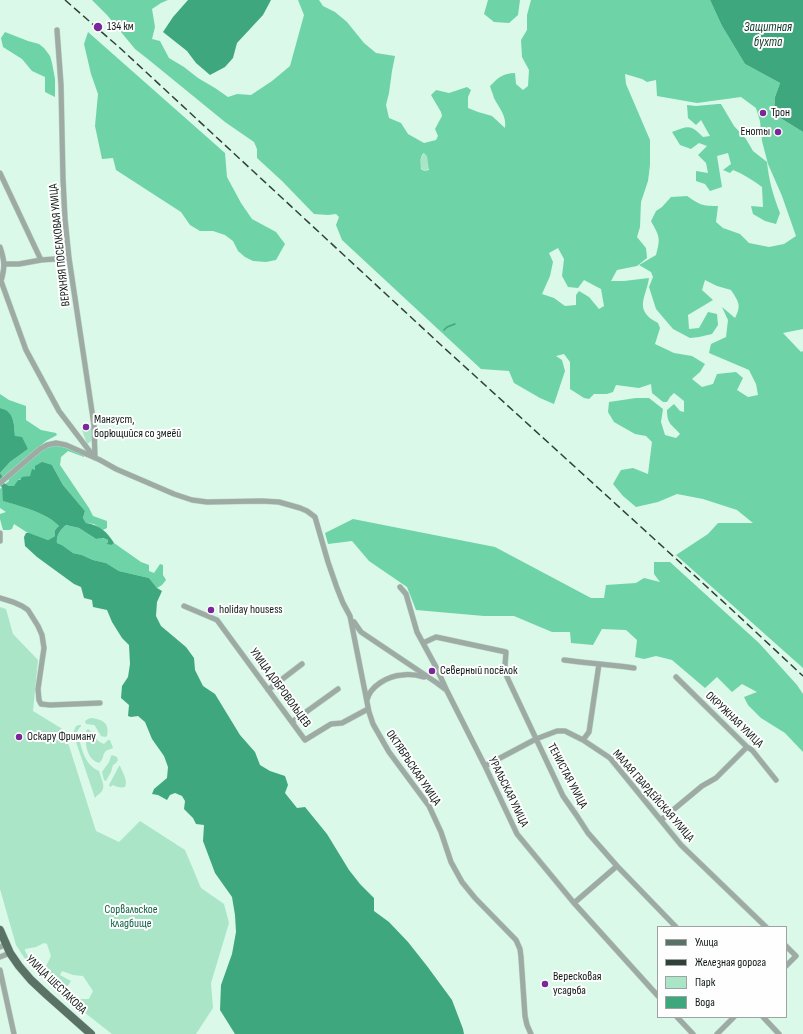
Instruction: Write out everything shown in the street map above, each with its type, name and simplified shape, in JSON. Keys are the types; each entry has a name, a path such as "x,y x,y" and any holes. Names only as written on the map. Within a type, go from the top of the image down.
{"main road":[{"name":"УЛИЦА ШЕСТАКОВА","path":"0,930 3,945 19,966 31,980 88,1033"}],"street":[{"name":"ВЕРХНЯЯ ПОСЕЛКОВАЯ УЛИЦА","path":"57,30 62,111 65,219 94,425 95,458"},
{"path":"0,173 41,260"},
{"path":"0,247 3,254 4,264 4,273 1,281 26,350 59,411 95,458"},
{"path":"4,264 19,264 41,260 70,258"},
{"path":"0,483 40,449 50,444 63,444 95,458"},
{"name":"ОКТЯБРЬСКАЯ УЛИЦА","path":"95,458 116,469 174,494 192,500 207,502 279,502 303,509 315,517 337,588 350,616 368,709 373,724 386,747 429,806 441,832 451,862 462,882 475,898 516,940 520,949 521,957 525,1016 531,1034"},
{"path":"0,532 0,541"},
{"name":"УРАЛЬСКАЯ УЛИЦА","path":"400,588 406,594 417,632 436,667 446,691 485,766 517,834 574,903 657,995"},
{"path":"0,598 13,602 28,610 42,635 44,648 38,693 41,704 100,703"},
{"name":"УЛИЦА ДОБРОВОЛЬЦЕВ","path":"184,606 217,620 305,740 331,724 342,723 368,709"},
{"path":"350,616 360,632 441,686 446,691"},
{"name":"ТЕНИСТАЯ УЛИЦА","path":"423,643 436,636 506,652 505,666 507,677 563,796 588,833 617,866 675,926"},
{"path":"564,660 634,668"},
{"path":"268,690 302,664"},
{"path":"583,740 589,732 599,664"},
{"path":"367,701 374,688 393,677 414,675 431,680"},
{"name":"ОКРУЖНАЯ УЛИЦА","path":"676,677 747,747 752,750 776,780"},
{"path":"292,722 338,689"},
{"name":"МАЛАЯ ГВАРДЕЙСКАЯ УЛИЦА","path":"485,766 536,739 558,731 565,731 583,740 610,758 681,845 765,926"},
{"path":"661,820 702,786 716,778 747,747"},
{"path":"574,903 617,866"},
{"path":"787,947 796,956 787,965"},
{"path":"0,957 10,953"},
{"path":"0,970 14,1034"},
{"path":"678,1018 693,1034"},
{"path":"717,1034 733,1018"},
{"path":"764,1018 779,1034"}],"green space":[{"path":"425,153 429,163 429,169 424,171 421,168 421,160"},
{"path":"92,426 93,440 87,444 82,430"},
{"name":"Сорвальское кладбище","path":"0,607 6,609 13,634 38,660 33,711 64,730 96,831 119,842 140,821 185,850 201,888 224,904 229,923 211,983 213,1008 196,1034 112,1034 75,1005 80,999 89,999 93,991 83,976 73,975 62,971 60,975 71,981 67,987 68,991 65,997 43,978 45,968 51,956 47,944 44,943 36,947 25,949 30,960 27,962 16,945 0,889"},
{"path":"91,718 99,719 104,722 108,732 107,736 101,736 94,725 86,724 85,721"},
{"path":"76,726 81,726 77,732 86,760 99,771 103,784 102,791 95,798 73,733"},
{"path":"88,729 92,732 96,739 104,744 110,740 113,748 104,753 102,760 99,763 91,758 87,750 86,731"},
{"path":"112,755 117,757 118,760 113,765 106,781 104,780 102,772"},
{"path":"119,766 124,774 126,785 125,787 113,785 110,787 109,785"}],"shaded area":[{"path":"92,0 168,0 152,9 155,27 152,39 160,41 169,58 228,97 237,94 251,95 272,81 290,66 304,15 298,0 319,0 323,6 335,12 347,22 364,43 376,53 395,56 386,105 389,118 401,123 408,134 424,143 436,140 438,136 435,129 442,116 431,95 436,90 449,93 467,87 471,90 468,97 468,108 492,116 505,128 504,116 494,98 490,86 501,76 515,73 516,84 523,90 528,86 529,70 522,57 521,40 527,30 527,15 531,0 710,0 722,26 745,64 780,83 775,97 774,114 803,132 803,329 783,333 801,352 803,351 803,668 676,555 708,534 718,523 753,523 737,510 703,499 677,494 658,502 636,507 623,496 613,484 621,470 633,468 648,474 652,442 646,436 635,434 614,422 608,412 609,402 636,398 649,398 663,409 661,422 665,435 676,438 680,434 670,424 667,410 674,404 680,411 684,412 684,401 674,393 667,402 663,402 652,393 651,384 639,388 616,385 613,392 607,394 594,394 589,399 584,398 570,389 570,362 564,354 556,356 562,360 565,371 554,404 514,383 509,371 481,369 342,240 336,225 339,217 336,214 314,214 257,158 257,149 254,142 225,122 135,49 107,15","holes":["625,74 647,82 656,80 657,96 697,103 741,97 756,108 768,164 782,196 796,236 784,244 769,247 749,243 740,234 723,228 716,222 718,206 701,204 687,196 671,197 656,211 651,221 659,240 656,255 639,265 651,272 653,277 649,287 656,309 673,329 690,338 712,334 718,325 717,314 708,312 699,328 689,329 688,315 713,300 702,290 705,280 717,286 731,290 736,297 739,306 737,314 735,318 722,307 728,320 726,337 711,344 709,353 749,370 756,384 758,395 748,397 737,390 743,378 736,372 717,374 713,384 702,387 692,379 700,372 705,364 692,356 674,353 655,344 660,328 658,323 650,318 643,308 649,278 611,281 617,270 637,266 647,258 646,248 637,237 640,227 641,202 648,181 650,165 650,140 626,84","424,153 427,156 429,170 424,171 421,169 421,156","558,248 564,259 562,276 568,287 578,288 584,280 601,289 604,306 599,309 589,297 579,291 576,295 576,305 565,306 554,298 542,294 550,276 553,262 549,253"]},
{"path":"488,0 520,0 518,15 509,23 494,22 484,14"},
{"path":"5,32 39,44 44,48 50,56 52,63 55,79 55,97 45,92 45,77 32,71 22,59 3,47 1,38"},
{"path":"88,32 225,153 227,177 241,203 252,219 276,232 285,244 276,260 266,262 253,261 238,251 233,241 225,235 213,231 200,231 190,225 181,212 116,170 113,158 102,159 95,126 98,94 91,74 84,44"},
{"path":"721,104 734,126 746,139 753,151 767,162 775,200 780,213 776,224 765,221 753,214 751,206 763,207 762,187 748,177 733,170 730,173 723,170 731,164 728,153 717,156 722,187 710,191 705,184 696,181 696,171 708,173 706,163 698,155 707,146 699,143 691,149 680,145 672,132 689,127 703,137 710,136 701,120 696,125 688,118 687,105 696,106"},
{"path":"0,394 9,400 26,406 26,420 41,430 56,433 57,435 46,441 3,477 0,473 10,462 28,449 15,436 14,422 11,415 0,408"},
{"path":"56,445 84,455 84,457 68,451 61,457 60,465 93,516 107,521 107,528 103,530 94,524 86,523 83,518 85,511 63,485 52,465 35,470 30,476 18,480 15,486 5,484 9,481 8,478 43,448"},
{"path":"2,487 4,501 41,514 54,521 59,526 55,530 55,536 48,540 28,533 14,524 12,529 3,530 0,514 6,512 0,508 0,489"},
{"path":"353,519 495,547 591,598 604,598 606,585 636,583 644,578 660,582 654,574 654,562 670,562 759,643 797,685 803,694 803,752 785,733 761,718 748,705 744,697 757,692 742,684 732,692 717,677 705,688 672,660 656,656 644,659 635,657 637,640 626,630 602,629 593,645 571,643 570,632 552,632 514,616 484,616 416,610 407,587 369,561 352,541 328,544 325,533"},
{"path":"66,525 79,528 96,539 102,538 108,540 107,543 112,545 114,543 141,562 149,565 149,571 154,573 160,564 163,565 163,575 166,580 157,588 149,578 119,571 106,563 73,553 57,543 59,533"}],"water":[{"path":"188,0 271,0 263,15 237,43 233,58 225,67 210,75 196,63 187,51 163,32 173,17"},
{"name":"Защитная бухта","path":"710,0 803,0 803,132 774,114 775,97 780,83 745,64 722,26"},
{"path":"0,408 11,415 14,422 15,436 22,437 28,449 10,462 0,473"},
{"path":"42,462 52,465 63,485 85,511 83,518 86,523 95,525 103,530 114,543 112,545 107,544 108,540 103,538 96,539 79,528 66,525 59,533 57,543 73,553 106,563 119,571 149,578 157,588 162,591 157,602 156,616 161,626 186,647 194,658 195,670 203,686 215,694 240,735 255,752 260,765 270,771 285,776 288,785 285,793 297,808 305,807 327,834 349,870 374,898 374,911 389,922 408,942 427,966 452,1000 464,1034 235,1034 220,1010 221,985 232,954 236,932 232,897 215,873 203,841 204,825 196,824 193,818 184,809 185,801 182,796 175,793 170,795 167,800 158,795 152,794 154,789 167,778 168,767 164,756 152,739 145,722 138,716 128,716 129,705 121,698 122,686 128,677 130,664 129,645 122,638 112,622 107,610 93,607 92,600 84,598 81,587 74,584 37,557 25,546 24,537 26,533 48,540 55,536 55,530 59,526 48,517 3,501 2,487 0,486 0,473 3,477 2,482 9,486 14,486 22,477 30,476 32,469 35,470 35,466"}],"waterway":[{"path":"444,330 455,324"}],"railway":[{"path":"65,0 120,48 441,345 803,676"}],"place":[{"name":"134 км","path":"98,27"},
{"name":"Трон","path":"763,113"},
{"name":"Еноты","path":"778,132"},
{"name":"Мангуст, борющийся со змеёй","path":"86,427"},
{"name":"holiday housess","path":"211,610"},
{"name":"Северный посёлок","path":"432,671"},
{"name":"Оскару Фриману","path":"19,737"},
{"name":"Вересковая усадьба","path":"545,984"}]}
